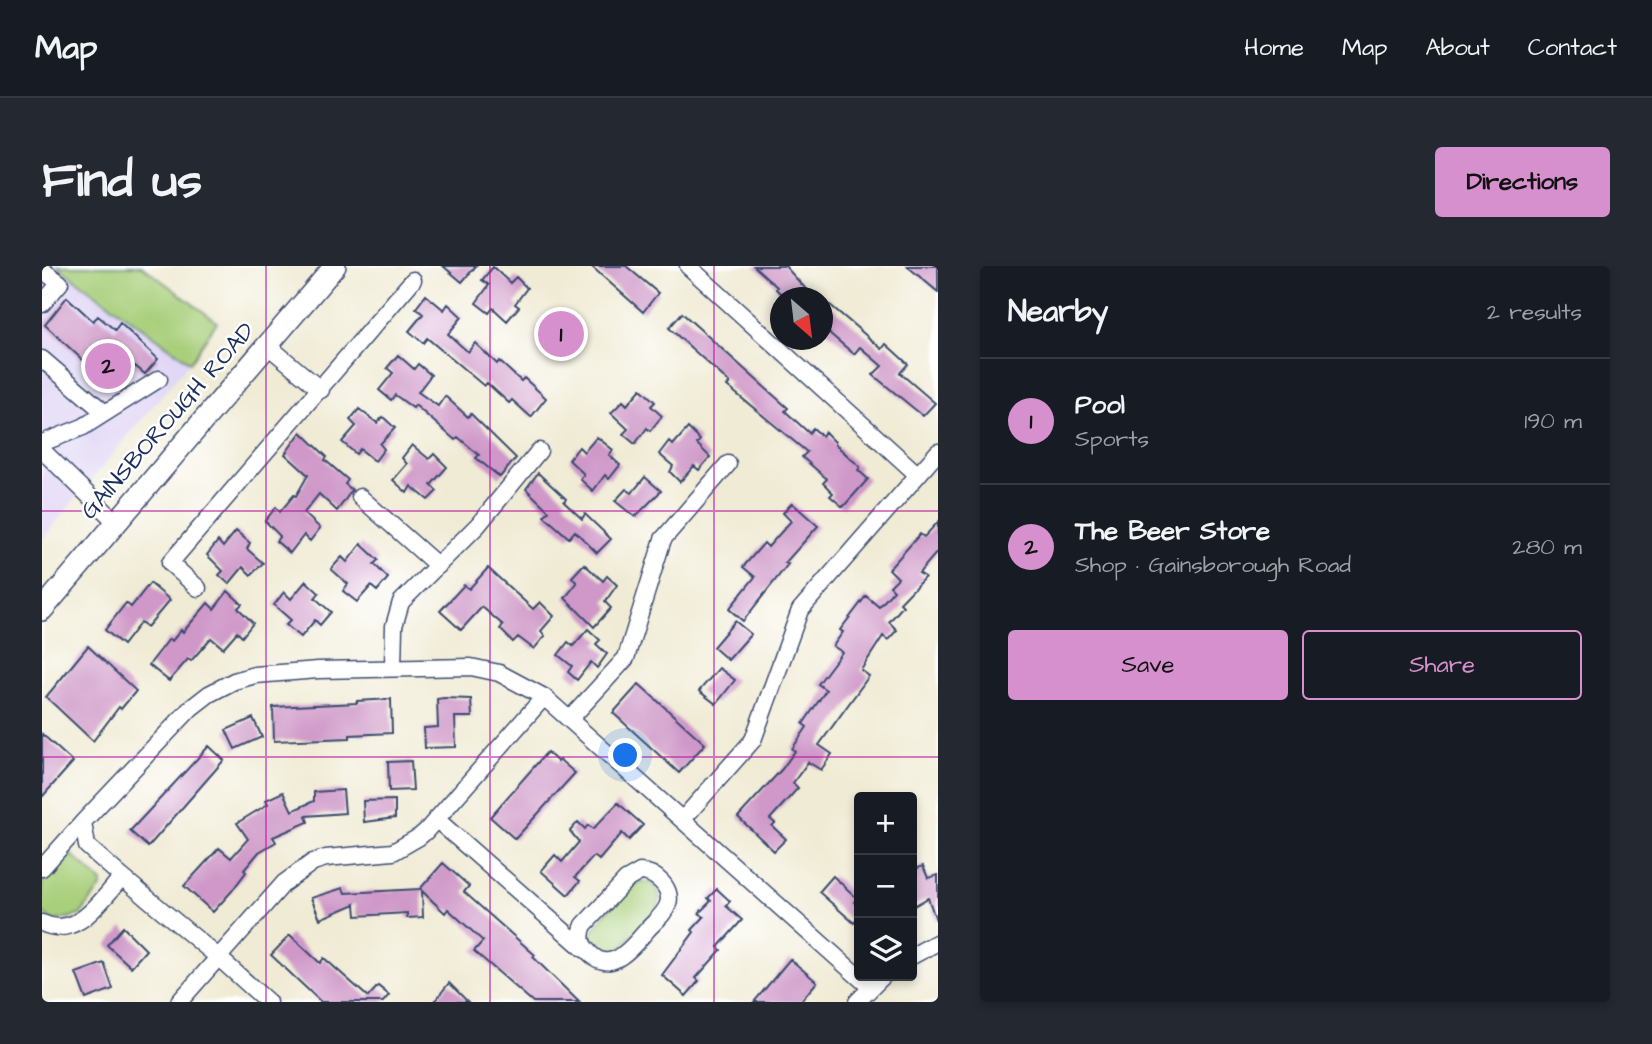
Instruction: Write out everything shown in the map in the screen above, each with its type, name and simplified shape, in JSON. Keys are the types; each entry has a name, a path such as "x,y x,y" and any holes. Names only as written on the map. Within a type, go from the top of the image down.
{"main road":[{"name":"GAINSBOROUGH ROAD","path":"42,610 335,266"}],"street":[{"path":"688,266 918,475"},
{"path":"42,270 60,284 42,304"},
{"path":"198,588 170,563 414,280"},
{"path":"267,345 321,390"},
{"path":"42,359 105,413"},
{"path":"42,443 83,427 159,380"},
{"path":"42,450 116,522"},
{"path":"393,667 394,626 401,602 478,525 539,450"},
{"path":"682,819 753,740 800,610 938,452"},
{"path":"569,719 626,658 663,539 728,464"},
{"path":"360,497 438,566"},
{"path":"42,868 191,708 209,694 234,681 255,675 393,667 471,667 507,676 544,697 870,987"},
{"path":"179,1002 284,883 302,868 326,858 393,852 426,831 544,697"},
{"path":"436,818 592,956 607,961 614,961 627,952 667,907 668,895 657,877 640,872 626,880 584,925 581,938 587,951"},
{"path":"83,822 87,846 268,1002"},
{"path":"42,923 53,929 66,928 83,919 122,877"},
{"path":"917,953 938,942"},
{"path":"857,1002 878,981"}],"shaded area":[{"path":"42,266 57,266 190,362 42,539"}],"green space":[{"path":"57,266 142,266 217,322 190,362"},
{"path":"553,316 577,338 567,350 544,329"},
{"path":"72,855 102,882 101,887 80,915 54,921 42,912 42,883 61,861"},
{"path":"642,881 652,884 657,890 657,908 619,950 607,954 597,950 592,935 600,921 621,896"}],"building":[{"path":"443,266 476,266 462,282"},
{"path":"591,266 626,266 658,293 643,312"},
{"path":"754,266 785,266 804,287 777,287"},
{"path":"907,266 938,266 938,292"},
{"path":"493,267 510,283 516,277 527,288 515,304 519,307 507,321 493,308 489,313 476,303 489,285 482,280"},
{"path":"426,295 444,310 448,304 462,317 448,334 468,352 475,343 497,364 499,361 521,381 524,378 546,398 531,417 512,400 509,403 487,383 484,386 427,338 423,343 409,331 423,314 416,308"},
{"path":"67,297 93,321 98,316 115,330 120,323 158,359 145,374 135,366 115,390 45,325"},
{"path":"833,307 882,349 886,344 908,364 900,373 935,403 923,416 873,375 882,366 860,347 854,354 833,336"},
{"path":"682,313 788,408 785,411 809,433 813,428 822,436 825,432 860,467 858,470 868,479 843,507 830,496 833,493 823,483 827,479 802,457 807,452 727,386 730,383 669,328"},
{"path":"398,355 414,369 418,364 431,375 418,392 438,406 445,396 468,417 471,414 516,458 500,477 476,458 479,455 458,437 455,440 415,405 413,408 395,395 391,400 379,390 393,373 387,368"},
{"path":"641,389 655,402 651,406 662,416 650,431 647,428 635,444 623,434 628,429 611,413 623,401 627,405"},
{"path":"359,409 377,423 383,417 395,428 380,444 384,449 375,461 360,449 356,454 342,442 356,426 350,420"},
{"path":"688,428 700,440 697,444 710,457 699,470 694,466 680,482 670,472 673,466 659,454 669,441 673,445"},
{"path":"301,432 327,457 325,460 348,480 345,484 352,490 337,511 319,494 304,513 320,528 310,541 304,535 290,553 276,541 280,536 265,521 276,507 280,512 294,495 296,496 308,475 285,454"},
{"path":"597,437 613,450 609,455 620,465 609,479 605,475 593,491 580,479 584,474 569,460 579,447 584,452"},
{"path":"412,445 429,459 434,454 447,467 431,485 437,491 428,500 411,486 407,493 393,480 407,464 402,458"},
{"path":"538,473 566,499 564,502 582,519 585,514 611,539 597,553 575,531 569,538 544,516 549,511 526,489"},
{"path":"645,477 661,491 635,517 615,501 626,489 632,493"},
{"path":"792,503 818,526 785,563 788,564 743,621 729,609 755,577 743,567 764,543 768,547 791,521 783,513"},
{"path":"938,522 938,551 919,573 925,577 900,603 903,606 889,622 897,630 888,640 883,636 861,670 869,676 819,745 832,754 821,770 808,762 793,783 798,788 770,819 775,823 772,826 786,839 774,851 738,817 795,751 792,749 807,727 803,724 826,690 818,684 842,652 833,646 843,632 840,630 866,596 879,607 894,590 890,586 898,578 889,569 920,534 924,537"},
{"path":"236,531 250,543 247,549 263,563 251,575 243,567 229,584 219,575 223,571 207,555 218,541 223,547"},
{"path":"361,544 378,560 374,564 388,578 377,591 371,586 357,602 343,591 348,584 331,569 342,557 347,562"},
{"path":"584,564 603,581 607,576 617,585 605,602 611,608 594,627 565,598 577,583 572,577"},
{"path":"488,568 533,609 540,602 554,616 541,631 545,636 534,649 518,637 513,642 500,629 503,625 482,607 461,630 440,611 464,585 469,589"},
{"path":"306,581 319,593 315,598 331,612 320,625 315,620 301,637 286,625 291,620 274,605 284,592 291,599"},
{"path":"150,583 170,600 147,627 141,622 123,645 105,630 126,603 131,607"},
{"path":"228,591 242,604 238,608 253,623 242,637 237,632 223,648 211,638 169,681 149,665 169,639 172,641 181,630 183,632 208,603 214,609"},
{"path":"735,621 751,634 728,660 713,647"},
{"path":"588,629 600,640 596,644 607,654 597,668 591,662 577,680 568,672 572,666 558,655 568,642 573,646"},
{"path":"88,646 136,691 121,709 119,707 93,741 46,697"},
{"path":"719,668 735,680 716,704 699,691"},
{"path":"639,684 705,744 679,773 613,713"},
{"path":"391,699 392,733 350,735 350,738 274,741 273,707"},
{"path":"437,699 471,699 472,717 455,717 456,747 425,748 424,728 438,727"},
{"path":"253,718 262,737 235,749 226,730"},
{"path":"42,734 73,762 42,797"},
{"path":"209,746 224,760 148,847 130,831"},
{"path":"547,752 575,773 515,839 490,817"},
{"path":"411,761 413,790 389,791 388,762"},
{"path":"343,790 345,813 306,816 308,822 273,837 276,842 259,852 231,892 213,912 184,886 219,848 231,858 248,839 237,823 268,804 266,800 283,792 292,811 314,801 314,792"},
{"path":"395,800 395,818 364,822 363,801"},
{"path":"618,803 643,825 629,840 622,833 599,860 594,856 575,877 580,881 568,895 541,871 555,855 562,862 579,842 570,831 578,822 585,829 588,825 593,829"},
{"path":"443,863 469,886 464,892 535,955 533,957 579,1002 533,1002 474,951 483,941 448,909 445,913 422,891 423,917 407,918 407,913 356,916 355,904 320,919 311,898 343,888 345,893 420,889"},
{"path":"923,866 928,878 938,875 938,920 928,898 917,904 917,868"},
{"path":"833,876 854,895 854,923 819,892"},
{"path":"717,889 730,901 726,906 742,920 718,947 721,950 696,978 699,981 686,996 662,975 704,917 699,913 711,901 708,898"},
{"path":"123,927 146,950 131,967 107,945"},
{"path":"290,935 320,963 324,958 368,997 378,986 389,995 383,1002 321,1002 271,955"},
{"path":"790,959 817,982 800,1002 754,1002"},
{"path":"104,963 113,989 86,999 76,973"},
{"path":"449,983 468,1002 434,1002"}],"place":[{"name":"Pool","path":"561,334"},
{"name":"The Beer Store","path":"108,366"}]}
